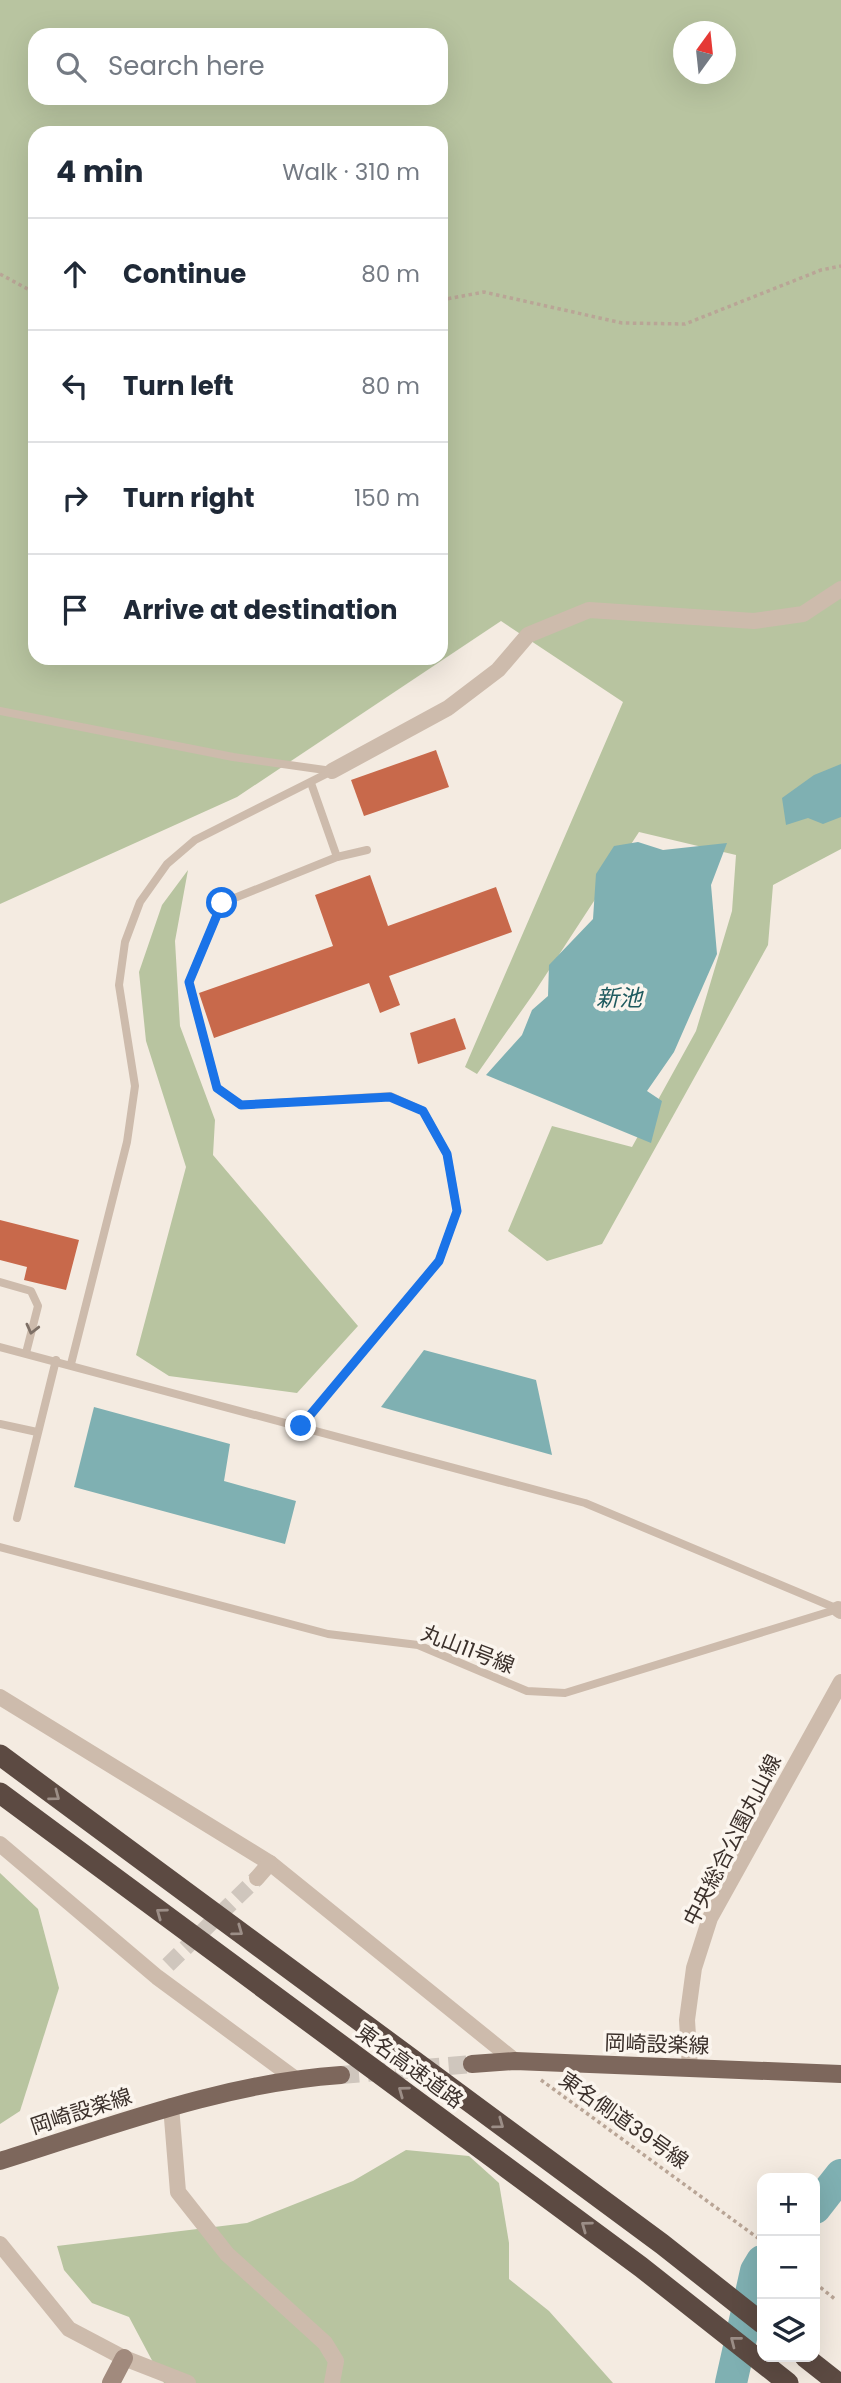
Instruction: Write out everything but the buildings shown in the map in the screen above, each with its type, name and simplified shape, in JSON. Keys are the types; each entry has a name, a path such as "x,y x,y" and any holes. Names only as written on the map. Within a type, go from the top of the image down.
{"highway":[{"name":"東名高速道路","path":"0,1755 662,2244 757,2319"},
{"name":"東名高速道路","path":"0,1793 641,2267 789,2383"},
{"path":"811,2362 838,2383"}],"main road":[{"name":"岡崎設楽線","path":"471,2064 515,2061 841,2074"},
{"name":"岡崎設楽線","path":"0,2161 171,2106 294,2078 341,2074"}],"street":[{"path":"332,771 448,708 498,670 528,635 589,610 754,621 803,614 841,589"},
{"name":"中央総合公園丸山線","path":"690,2068 687,2021 694,1968 710,1918 841,1682"},
{"path":"0,1697 270,1863 515,2061"},
{"path":"0,1844 294,2078"},
{"path":"257,1878 270,1863"},
{"path":"171,2106 177,2192 227,2254 325,2343 336,2361 332,2383"},
{"path":"0,2244 69,2329 124,2358 188,2383"},
{"path":"111,2383 124,2358"}],"lane":[{"path":"0,711 233,757 332,771"},
{"path":"71,1364 128,1130 135,1086 119,985 125,942 140,902 167,864 195,840 332,771"},
{"path":"312,783 337,857"},
{"path":"301,1426 439,1261 457,1211 447,1154 423,1111 390,1097 241,1105 217,1088 189,982 222,903 337,857 367,850"},
{"path":"0,1282 31,1291 38,1306 26,1353"},
{"path":"0,1347 584,1503 840,1610"},
{"path":"18,1518 56,1360"},
{"path":"0,1424 37,1432"},
{"name":"丸山11号線","path":"0,1547 328,1634 418,1645 527,1691 565,1693 840,1610"}],"path":[{"path":"448,299 484,292 622,323 685,324 821,270 841,266"},
{"path":"0,274 28,289"},
{"name":"東名側道39号線","path":"515,2061 757,2237"},
{"path":"820,2287 836,2300"}],"green space":[{"path":"0,0 841,0 841,849 773,885 768,945 602,1244 547,1261 508,1231 552,1126 632,1147 696,1031 732,911 736,855 639,832 534,993 477,1074 465,1067 623,702 501,621 448,656 448,126 28,126 28,665 435,665 237,797 0,904"},
{"path":"188,870 175,941 180,1026 215,1120 213,1155 358,1326 297,1393 169,1376 136,1355 186,1167 146,1041 139,972 162,905"},
{"path":"0,1873 38,1909 59,1988 20,2111 0,2124"},
{"path":"406,2150 469,2156 499,2183 509,2243 509,2279 549,2311 613,2383 164,2383 129,2317 92,2303 64,2270 57,2246 247,2223 353,2181"}],"water":[{"path":"841,764 841,817 823,824 808,818 786,825 782,798 814,775"},
{"name":"新池","path":"638,842 663,850 727,843 711,885 717,954 674,1052 647,1091 662,1101 651,1143 486,1075 522,1035 532,1010 548,996 549,965 593,919 596,874 614,846"},
{"path":"424,1350 536,1380 552,1455 381,1407"},
{"path":"94,1407 230,1444 224,1481 296,1501 285,1544 74,1487"}],"waterway":[{"path":"820,2202 841,2175"},
{"path":"731,2383 757,2269"}],"tunnel":[{"path":"168,1965 257,1878"},
{"path":"341,2075 472,2064"}],"route":[{"path":"222,903 189,982 217,1088 241,1105 390,1097 423,1111 447,1154 457,1211 439,1261 301,1426"}]}
